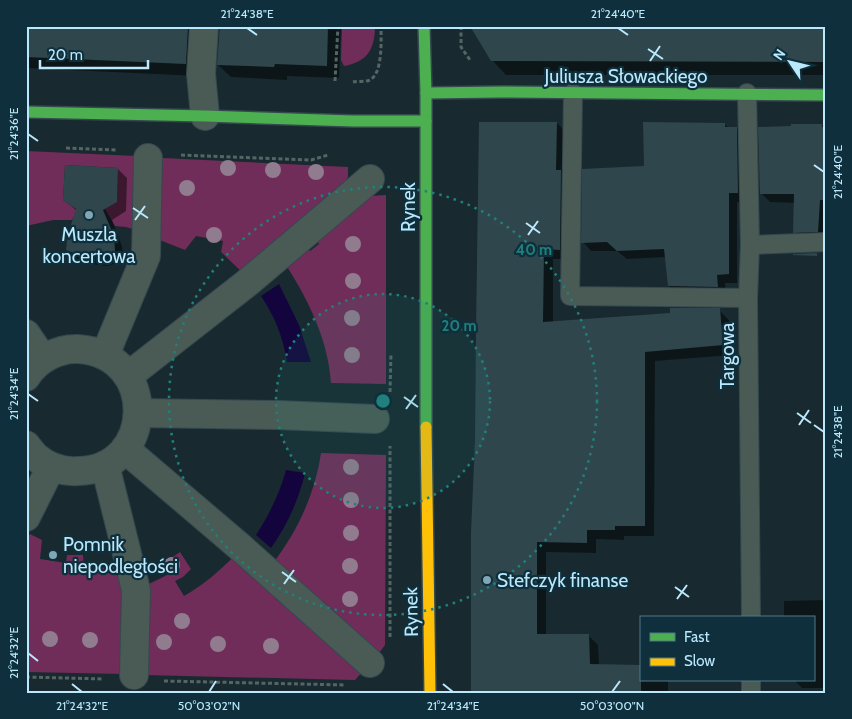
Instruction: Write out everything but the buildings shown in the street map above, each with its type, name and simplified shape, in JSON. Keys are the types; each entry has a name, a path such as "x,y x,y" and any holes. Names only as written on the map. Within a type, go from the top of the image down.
{"street":[{"path":"204,26 201,74 205,116"},
{"name":"Rynek","path":"424,26 426,93 426,439 430,693"},
{"name":"Juliusza Słowackiego","path":"426,93 826,95"},
{"path":"26,112 353,121 426,121"},
{"path":"105,355 146,256 148,158"},
{"path":"128,376 247,283 370,179"},
{"path":"26,334 35,368 58,352 74,349 90,350 105,355 118,364 128,376 136,393 138,412 134,432 115,457 87,471 69,472 51,467 36,457 26,445"},
{"path":"138,412 375,419"},
{"path":"115,457 240,547 362,674"},
{"path":"115,457 136,590 134,675"},
{"path":"26,517 51,467"}],"lane":[{"path":"573,94 570,296 748,298"},
{"name":"Targowa","path":"747,94 750,245 748,298 751,616"},
{"path":"750,245 826,242"}],"path":[{"path":"335,81 338,26"},
{"path":"354,82 369,80 377,73 381,48 381,26"},
{"path":"461,26 461,47"},
{"path":"64,148 121,150"},
{"path":"175,155 311,160 336,152"},
{"path":"162,681 362,674"},
{"path":"26,677 104,680"}],"shaded area":[{"path":"342,26 375,26 375,34 368,53 359,61 344,66 341,60"},
{"path":"26,151 136,156 137,230 115,226 105,209 117,201 118,168 65,165 63,200 77,210 72,220 53,220 26,226"},
{"path":"163,158 348,167 348,177 342,186 243,273 221,252 223,241 196,236 185,250 157,239 157,168"},
{"path":"386,195 386,384 331,383 322,336 310,307 286,265 306,247 310,251 319,244 316,239 369,196"},
{"path":"279,284 299,325 311,362 287,362 278,328 261,296"},
{"path":"321,453 386,455 385,645 376,657 273,563 298,525 310,497"},
{"path":"286,470 305,473 292,512 271,548 256,535 274,504"},
{"path":"30,534 42,540 40,559 66,563 67,555 83,555 84,571 122,563 124,674 26,672 26,541"},
{"path":"180,552 191,569 183,577 175,581 184,596 211,577 235,555 280,595 276,599 288,609 292,605 364,670 355,680 143,675 145,586 169,574 163,564"}],"traffic: fast":[{"path":"424,26 426,93 426,427"},
{"path":"426,93 826,95"},
{"path":"26,112 353,121 426,121"}],"traffic: slow":[{"path":"426,427 430,693"}],"place":[{"name":"Muszla koncertowa","path":"89,215"},
{"name":"Pomnik niepodległości","path":"53,555"},
{"name":"Stefczyk finanse","path":"487,580"}]}
